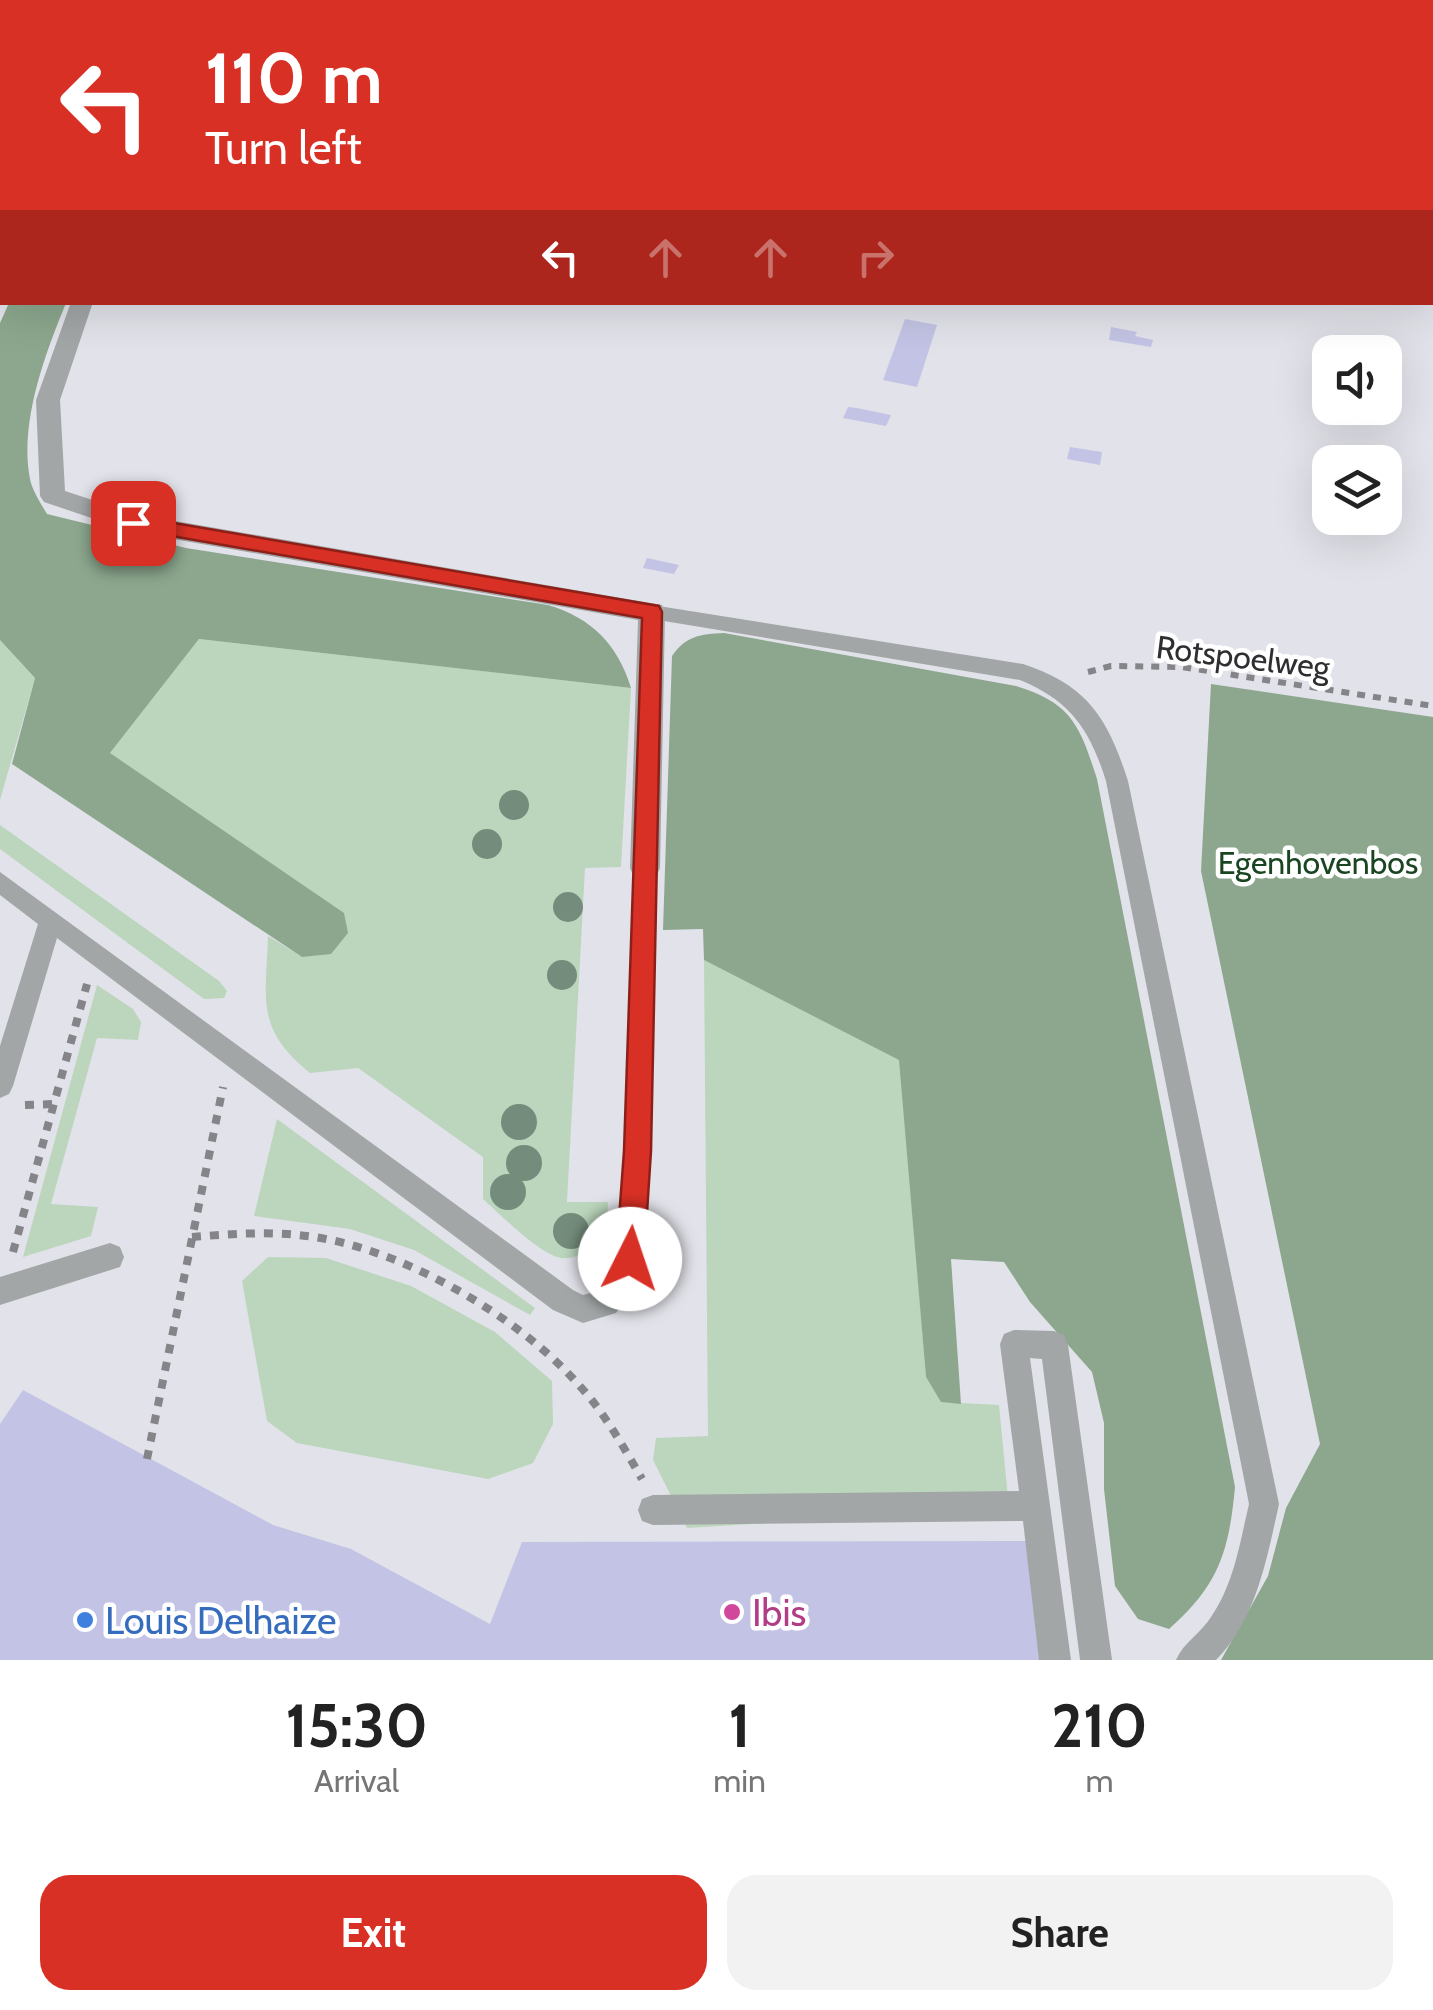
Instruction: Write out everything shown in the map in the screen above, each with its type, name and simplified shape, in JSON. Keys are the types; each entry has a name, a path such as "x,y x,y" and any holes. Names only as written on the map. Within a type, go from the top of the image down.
{"street":[{"path":"81,305 48,400 53,496 133,523 652,612 645,868"}],"lane":[{"path":"652,612 1023,672 1048,682 1086,709 1103,734 1116,780 1264,1504 1242,1597 1206,1650 1192,1660"},
{"path":"0,882 562,1300 583,1309 606,1303 623,1280 630,1259 638,1151 645,868"},
{"path":"0,1086 51,920"},
{"path":"1,1290 110,1257"},
{"path":"1056,1660 1014,1344 1054,1345 1096,1660"},
{"path":"653,1510 1036,1506"}],"path":[{"name":"Rotspoelweg","path":"1048,682 1110,666 1182,666 1433,706"},
{"path":"1,1290 87,983"},
{"path":"147,1458 230,1051"},
{"path":"192,1237 225,1234 322,1238 405,1266 498,1312 555,1357 614,1425 653,1510"}],"green space":[{"path":"8,305 65,305 42,366 28,435 30,479 47,514 186,548 548,605 578,617 601,635 619,659 631,688 199,639 110,753 344,913 348,933 331,954 302,957 12,764 35,678 0,640 0,323"},
{"path":"724,633 1016,686 1062,709 1085,744 1097,779 1235,1487 1229,1530 1218,1566 1200,1597 1169,1629 1138,1619 1115,1586 1104,1489 1104,1423 1092,1372 1030,1302 1004,1262 951,1259 961,1404 941,1402 926,1377 899,1060 704,960 703,929 663,930 672,656 694,637"},
{"path":"199,639 631,688 621,867 585,868 567,1202 608,1202 607,1225 599,1245 566,1258 542,1249 483,1199 483,1157 358,1068 310,1073 280,1042 272,1027 266,996 268,936 302,957 110,753"},
{"path":"0,640 35,678 0,800"},
{"name":"Egenhovenbos","path":"1211,684 1433,717 1433,1660 1221,1660 1268,1576 1286,1508 1320,1444 1201,871"},
{"path":"0,825 219,981 227,991 224,998 204,999 0,849"},
{"path":"704,960 900,1060 926,1377 942,1402 999,1405 1009,1508 687,1528 653,1460 656,1438 708,1436"},
{"path":"97,985 133,1009 141,1022 138,1040 97,1038 51,1204 98,1207 91,1236 23,1257"},
{"path":"277,1119 535,1308 530,1315 414,1250 350,1229 254,1216"},
{"path":"268,1257 326,1258 411,1286 495,1332 552,1381 553,1424 533,1463 488,1479 297,1443 267,1421 242,1281"}],"building":[{"path":"905,319 937,325 917,387 883,380"},
{"path":"1111,327 1153,340 1151,347 1109,340"},
{"path":"848,407 891,415 886,426 843,418"},
{"path":"1070,447 1102,452 1100,465 1067,459"},
{"path":"647,558 679,565 674,574 643,568"},
{"path":"23,1390 273,1525 351,1549 490,1624 522,1542 1036,1541 1051,1660 0,1660 0,1424"}],"place":[{"name":"Ibis","path":"732,1612"},
{"name":"Louis Delhaize","path":"85,1620"}],"route":[{"path":"133,523 652,612 638,1151 630,1259"}]}
